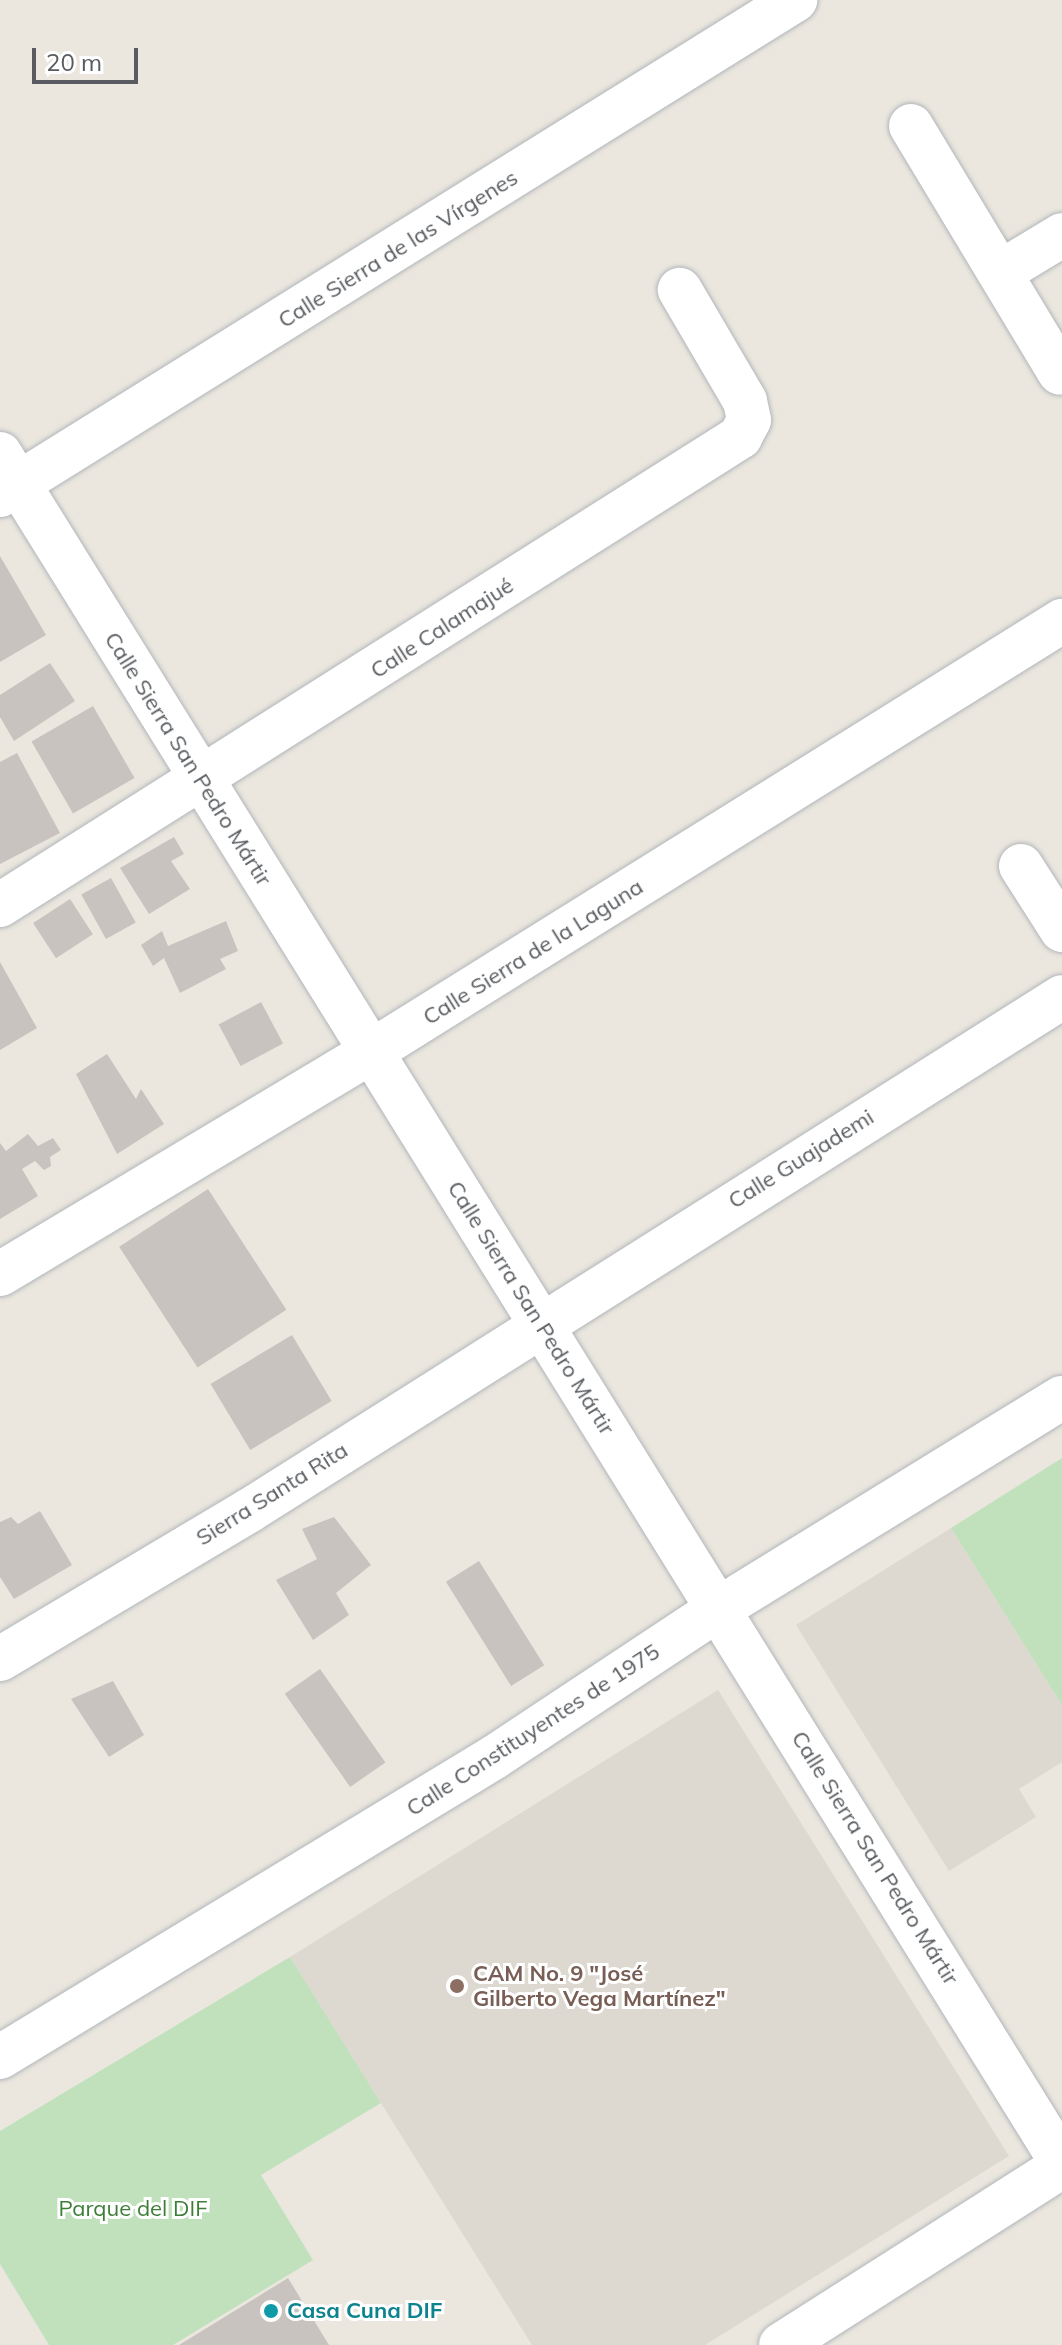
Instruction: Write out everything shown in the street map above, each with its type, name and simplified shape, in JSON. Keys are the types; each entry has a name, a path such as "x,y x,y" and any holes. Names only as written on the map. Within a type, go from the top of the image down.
{"street":[{"name":"Calle Sierra de las Vírgenes","path":"6,478 795,0"},
{"path":"911,126 1060,373"},
{"path":"1001,272 1062,235"},
{"name":"Calle Calamajué","path":"0,905 201,781 740,437 749,420 745,401 680,290"},
{"name":"Calle Sierra San Pedro Mártir","path":"6,478 201,781 369,1053 541,1322 1062,2164"},
{"name":"Calle Sierra de la Laguna","path":"0,1274 369,1053 1062,621"},
{"path":"1021,866 1062,930"},
{"name":"Calle Guajademi","path":"541,1322 1062,997"},
{"name":"Sierra Santa Rita","path":"0,1659 250,1510 541,1322"},
{"name":"Calle Constituyentes de 1975","path":"0,2057 493,1758 720,1608 1062,1398"},
{"path":"781,2345 1062,2164"}],"shaded area":[{"path":"951,1528 1062,1705 1062,1762 1019,1789 1036,1817 949,1871 796,1625"},
{"path":"718,1690 1009,2156 705,2345 532,2345 290,1957"}],"green space":[{"path":"1062,1458 1062,1705 951,1528"},
{"name":"Parque del DIF","path":"290,1957 381,2103 261,2175 313,2260 173,2345 49,2345 0,2264 0,2131"}],"building":[{"path":"0,556 46,635 0,662"},
{"path":"50,663 75,701 14,741 0,717 0,695"},
{"path":"93,706 134,778 73,813 32,742"},
{"path":"17,753 60,833 0,864 0,762"},
{"path":"174,837 184,854 171,861 190,889 149,914 120,868"},
{"path":"111,878 136,923 106,939 81,894"},
{"path":"70,899 93,934 56,958 33,923"},
{"path":"226,921 238,951 220,959 226,969 180,993 164,958 153,966 141,945 162,931 168,946"},
{"path":"0,962 37,1028 0,1050"},
{"path":"261,1002 283,1043 241,1066 219,1025"},
{"path":"107,1054 136,1099 141,1089 164,1124 117,1154 76,1074"},
{"path":"28,1134 38,1146 53,1138 61,1150 50,1157 51,1166 44,1170 35,1161 22,1169 38,1196 0,1219 0,1143 6,1151"},
{"path":"208,1189 286,1310 198,1368 119,1247"},
{"path":"292,1335 332,1401 250,1450 211,1384"},
{"path":"40,1511 72,1565 14,1599 0,1577 0,1522 11,1517 18,1524"},
{"path":"334,1517 371,1565 336,1593 349,1615 313,1640 276,1580 317,1559 302,1529"},
{"path":"479,1561 544,1665 511,1686 446,1582"},
{"path":"320,1669 385,1762 350,1787 285,1694"},
{"path":"113,1681 144,1735 109,1757 71,1699"},
{"name":"Casa Cuna DIF","path":"288,2278 329,2345 179,2345"}],"place":[{"name":"CAM No. 9 \"José Gilberto Vega Martínez\"","path":"457,1986"},
{"name":"Casa Cuna DIF","path":"271,2311"}]}
